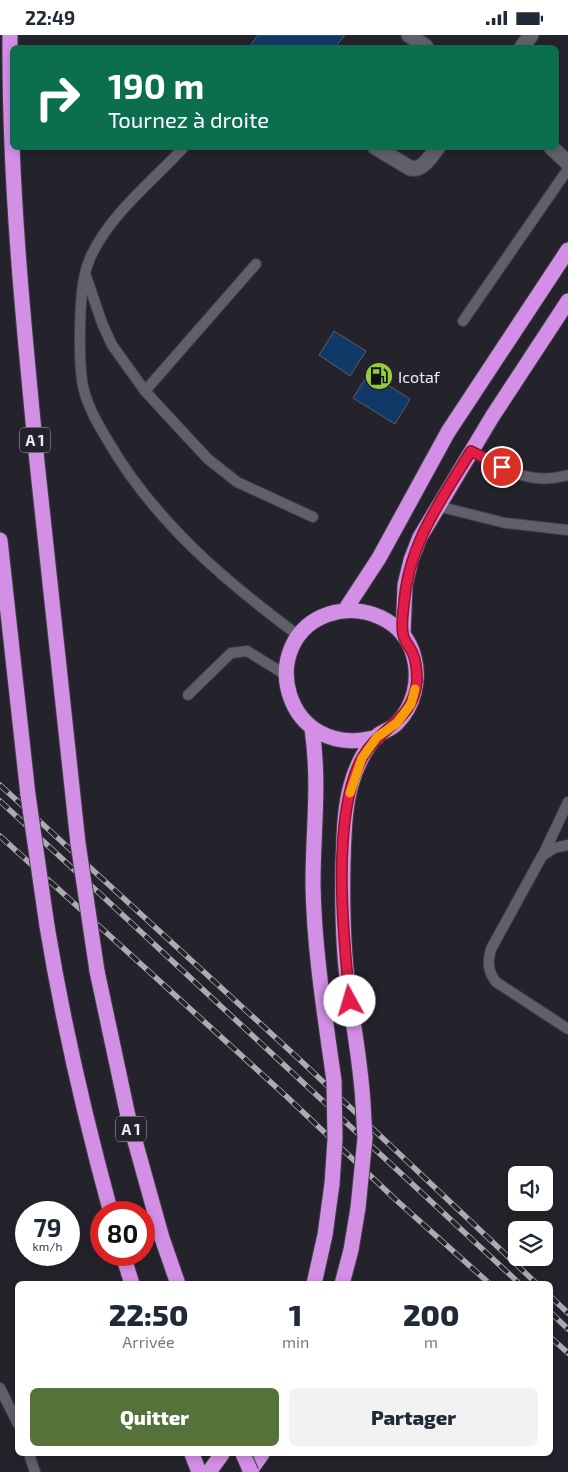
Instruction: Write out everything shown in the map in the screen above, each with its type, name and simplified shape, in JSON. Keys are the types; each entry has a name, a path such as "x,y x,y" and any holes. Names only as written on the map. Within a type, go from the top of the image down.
{"highway":[{"name":"A 1","path":"10,35 10,124"},
{"name":"A 1","path":"11,150 22,320 78,843 97,971 128,1116 162,1238 177,1281"},
{"path":"345,610 380,557 448,432 568,251"},
{"path":"403,635 405,585 411,560 437,506 568,301"},
{"name":"A 1","path":"0,540 28,795 47,926 60,1005 79,1093 108,1201"},
{"path":"343,1281 351,1250 358,1208 365,1138 360,1054 350,1001 343,917 344,845 351,784 362,758 377,737 397,723 411,704 417,680 414,656 403,635 383,618 371,613 345,610 328,615 312,623 299,636 289,654 286,675 289,695 298,714 312,729 327,737 344,742 377,737"},
{"path":"312,729 317,758 318,793 313,885 317,949 334,1081 335,1139 332,1184 325,1235 315,1281"},
{"path":"126,1266 131,1281"},
{"path":"193,1456 200,1472"},
{"path":"209,1472 221,1456"},
{"path":"244,1456 250,1472"},
{"path":"250,1472 261,1456"}],"street":[{"path":"409,35 423,45"},
{"path":"524,45 532,35"},
{"path":"380,150 410,168 416,169 423,166 436,150"},
{"path":"554,150 568,163"}],"lane":[{"path":"181,150 130,202 104,234 91,255 85,273 81,299 80,334 83,387 94,418 121,464 154,507 201,558 244,595 299,636"},
{"path":"463,321 568,169"},
{"path":"145,391 256,264"},
{"path":"85,273 102,323 112,345 145,391 208,459 236,482 313,517"},
{"path":"471,451 517,475 551,480 568,475"},
{"path":"437,506 505,523 568,530"},
{"path":"188,695 231,653 247,651 286,675"},
{"path":"568,802 542,856 491,949 488,961 489,973 496,983 568,1029"},
{"path":"542,856 554,848 568,845"},
{"path":"0,1388 15,1418"},
{"path":"30,1456 35,1472"}],"building":[{"path":"258,35 345,35 337,45 250,45"},
{"path":"334,331 366,351 350,376 319,355"},
{"path":"369,373 410,399 395,424 353,398"}],"railway":[{"path":"0,785 300,1060 534,1281"},
{"path":"0,801 517,1281"},
{"path":"0,836 487,1281"},
{"path":"553,1299 568,1313"},
{"path":"553,1315 568,1329"},
{"path":"553,1340 568,1353"}],"slow traffic":[{"path":"350,793 351,784 362,758 377,737 397,723 411,704 415,689"}],"place":[{"name":"Icotaf","path":"379,376"}],"route":[{"path":"350,1001 343,917 346,810 351,784 362,758 377,737 397,723 411,704 417,680 414,656 403,635 405,585 411,560 420,537 437,506 471,451 502,467"}]}
